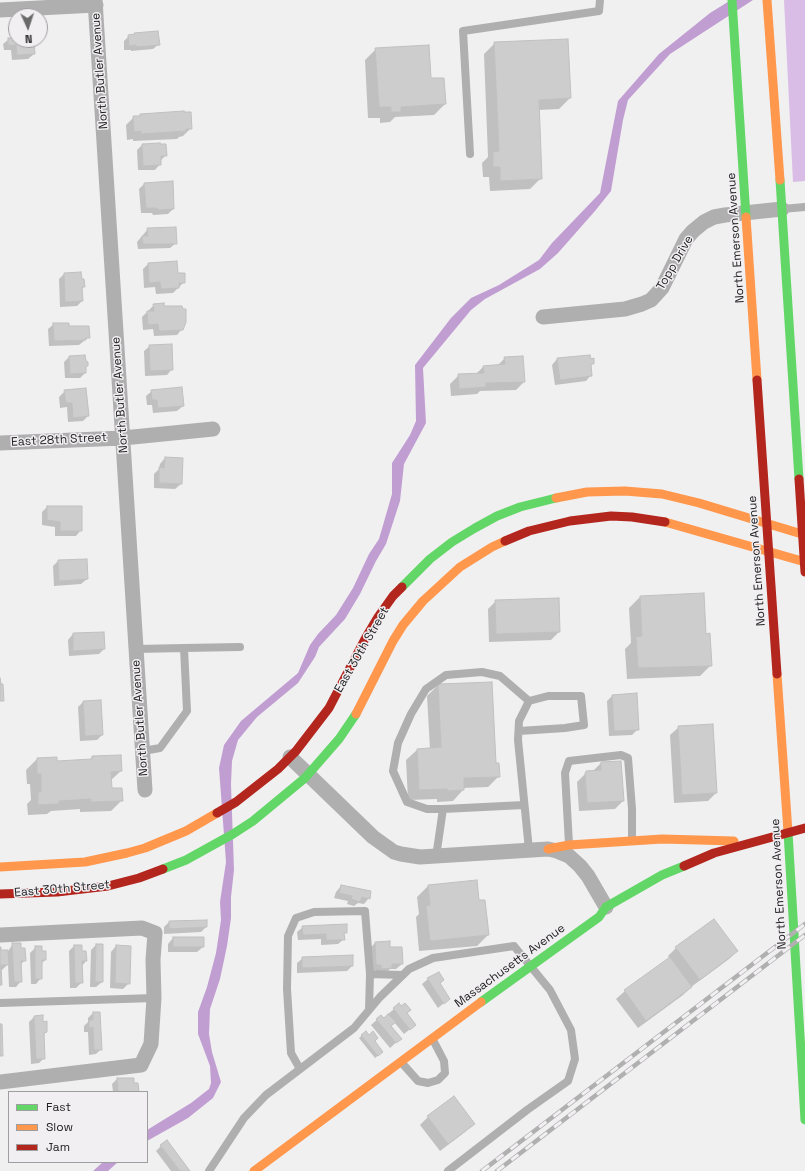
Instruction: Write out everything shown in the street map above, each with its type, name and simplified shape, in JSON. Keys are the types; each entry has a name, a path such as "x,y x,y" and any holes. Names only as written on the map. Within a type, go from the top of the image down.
{"main road":[{"name":"North Emerson Avenue","path":"732,0 759,386 768,551 784,767 805,1120"},
{"path":"767,0 804,534 805,572"},
{"name":"East 30th Street","path":"0,867 65,863 108,858 146,848 182,833 217,814 246,795 278,769 290,757 329,708 365,639 393,596 430,559 452,542 497,516 520,507 548,499 587,492 625,491 667,496 804,534"},
{"name":"East 30th Street","path":"0,894 57,892 108,886 149,875 186,860 248,825 279,801 308,775 331,749 360,708 393,641 412,614 437,587 446,578 477,556 492,547 529,531 576,520 611,516 632,517 663,521 805,562"},
{"name":"Massachusetts Avenue","path":"254,1171 431,1037 599,917 606,907 662,875 696,860 719,851 805,828"},
{"path":"548,849 569,845 662,839 755,842"}],"street":[{"path":"0,10 96,2"},
{"name":"North Butler Avenue","path":"96,2 145,790"},
{"name":"Topp Drive","path":"543,318 626,309 651,300 662,288 686,240 698,226 709,219 719,216 782,209"},
{"name":"East 28th Street","path":"0,443 123,438 213,429"},
{"path":"290,757 373,837 394,852 420,857 436,857 548,849 563,853 574,860 588,876 606,907"},
{"path":"0,935 142,928 155,933 153,960 154,998 151,1044 141,1065 0,1082"}],"lane":[{"path":"470,154 463,31 599,11 600,0"},
{"path":"782,209 805,207"},
{"path":"136,650 240,647"},
{"path":"143,751 160,748 186,711 184,648"},
{"path":"524,805 427,809 407,802 393,771 398,743 411,714 426,689 446,675 482,672 500,676 529,701"},
{"path":"519,731 565,728 584,725 581,696 548,696 529,701"},
{"path":"529,701 520,721 518,740 529,850"},
{"path":"569,845 565,773 569,761 621,755 628,758 632,809 632,841"},
{"path":"436,857 443,809"},
{"path":"300,1069 291,1053 286,989 288,936 296,918 314,912 365,911 370,974 369,1010"},
{"path":"209,1171 244,1118 266,1095 354,1028 380,997 409,969 433,958 514,946 550,990 571,1030 576,1059 568,1081 448,1171"},
{"path":"370,974 402,976"},
{"path":"0,1002 154,998"},
{"path":"400,1061 418,1081 428,1083 438,1080 445,1073 444,1061 431,1037"}],"shaded area":[{"path":"731,0 753,0 670,54 628,100 623,120 611,191 558,253 540,269 485,299 471,310 423,368 426,423 404,464 400,501 386,544 345,619 319,647 315,657 298,683 257,717 238,740 232,761 231,784 234,870 231,897 231,918 220,979 210,1009 209,1034 212,1052 221,1082 213,1098 188,1118 148,1140 148,1129 191,1103 209,1089 211,1083 210,1066 198,1034 198,1012 207,987 216,953 221,920 220,902 226,862 219,768 224,745 241,721 298,673 310,645 336,615 353,588 369,554 379,539 392,494 392,463 410,435 416,421 415,365 451,318 471,298 499,285 539,260 552,243 600,193 618,101 659,54 710,13"},
{"path":"784,0 805,0 805,181 793,182"},
{"path":"102,1163 117,1163 108,1171 93,1171"}],"building":[{"path":"158,31 160,45 136,47 136,45 129,46 128,35"},
{"path":"568,39 571,98 539,100 542,179 500,181 500,167 493,167 493,152 499,151 494,42"},
{"path":"429,45 431,78 444,78 446,104 401,107 401,112 391,112 391,107 379,107 375,48"},
{"path":"16,48 35,48 35,54 17,55"},
{"path":"184,111 191,112 192,129 186,129 186,131 141,134 141,131 134,132 133,116 140,116 140,114"},
{"path":"142,144 166,144 167,156 161,156 161,165 143,166"},
{"path":"173,181 174,209 158,210 157,208 146,208 144,183"},
{"path":"176,227 177,244 143,244 142,236 148,236 147,228"},
{"path":"177,261 178,273 185,273 185,283 179,283 179,288 161,289 160,282 149,283 148,263"},
{"path":"81,272 85,287 82,287 83,301 65,302 64,273"},
{"path":"164,303 164,306 182,306 183,309 186,309 186,322 183,330 159,331 158,324 148,325 147,311 154,311 153,304"},
{"path":"53,323 69,323 69,326 89,326 90,338 85,338 86,340 54,341"},
{"path":"172,344 173,370 150,371 149,345"},
{"path":"85,355 86,361 88,362 88,366 86,366 86,373 70,374 69,356"},
{"path":"590,355 591,359 594,358 594,364 591,364 592,376 560,380 557,358"},
{"path":"523,356 525,382 486,383 486,387 459,389 458,374 484,373 483,366 505,364 504,357"},
{"path":"182,387 184,406 158,408 157,400 152,400 151,390"},
{"path":"86,388 89,416 73,418 72,403 66,403 64,390"},
{"path":"165,457 183,458 182,484 159,483 159,467 164,468"},
{"path":"47,506 82,506 82,531 60,531 60,522 47,520"},
{"path":"87,559 88,579 59,581 58,560"},
{"path":"704,593 706,634 710,633 712,666 638,668 636,637 642,636 640,596"},
{"path":"559,598 560,632 496,634 495,600"},
{"path":"104,632 105,649 73,651 73,633"},
{"path":"0,678 1,684 3,684 4,701 0,701"},
{"path":"492,682 496,763 499,763 500,777 464,778 464,790 419,790 417,749 441,747 438,684"},
{"path":"637,693 639,730 614,731 612,695"},
{"path":"101,700 103,735 85,736 83,701"},
{"path":"713,724 717,793 682,795 678,726"},
{"path":"121,755 122,771 111,772 112,788 122,788 123,801 91,802 91,799 59,801 59,804 38,805 38,792 41,792 41,774 37,774 37,758 57,757 57,761 92,759 92,756"},
{"path":"621,761 624,801 587,803 586,771 601,770 601,762"},
{"path":"477,880 479,900 485,900 489,935 430,941 426,906 430,905 428,885"},
{"path":"341,885 371,891 370,899 362,897 360,902 351,899 352,896 339,893"},
{"path":"714,919 738,951 700,980 675,947"},
{"path":"207,920 207,927 169,929 169,921"},
{"path":"347,924 347,933 344,933 345,940 326,940 326,934 303,935 302,926"},
{"path":"173,937 204,937 204,947 173,947"},
{"path":"390,941 390,947 402,947 403,964 392,964 392,968 381,969 381,965 376,965 375,942"},
{"path":"12,943 21,943 21,948 25,948 26,961 21,961 22,982 14,982"},
{"path":"96,944 103,944 103,982 95,982"},
{"path":"74,945 82,945 82,951 86,951 87,961 82,961 83,983 75,983"},
{"path":"116,945 131,946 130,984 115,983"},
{"path":"35,946 42,946 42,951 46,951 46,960 42,960 42,979 35,979"},
{"path":"0,947 1,950 8,950 9,965 1,965 2,985 0,985"},
{"path":"353,955 353,966 302,968 302,957"},
{"path":"670,957 692,987 646,1021 624,990"},
{"path":"439,972 444,980 440,983 450,999 444,1004 427,978"},
{"path":"399,1003 401,1006 405,1003 411,1010 407,1013 416,1025 410,1030 393,1008"},
{"path":"93,1012 100,1012 102,1050 94,1050 93,1027 89,1028 89,1020 93,1020"},
{"path":"388,1014 396,1022 391,1026 402,1039 396,1043 376,1019 381,1015 384,1018"},
{"path":"43,1015 43,1022 47,1021 47,1032 44,1033 45,1059 36,1059 34,1016"},
{"path":"0,1024 2,1024 3,1056 0,1056"},
{"path":"366,1031 369,1035 373,1031 378,1038 375,1041 383,1052 378,1056 361,1035"},
{"path":"117,1078 134,1078 134,1083 138,1083 139,1091 118,1091"},
{"path":"454,1096 475,1124 448,1144 427,1116"},
{"path":"167,1140 190,1171 180,1171 160,1145"}],"railway":[{"path":"482,1171 805,924"},
{"path":"497,1171 805,935"}],"traffic: fast":[{"path":"732,0 746,217"},
{"path":"780,180 799,479"},
{"path":"402,587 430,559 452,542 475,528 497,516 520,507 556,498"},
{"path":"163,869 186,860 253,821 305,778 339,739 356,714"},
{"path":"788,832 805,1120"},
{"path":"481,1002 599,917 606,907 662,875 684,866"}],"traffic: slow":[{"path":"767,0 780,180"},
{"path":"746,217 757,380"},
{"path":"556,498 587,492 625,491 662,494 699,503 805,535"},
{"path":"665,522 805,562"},
{"path":"356,714 393,641 403,625 423,601 460,567 492,547 505,541"},
{"path":"777,674 788,832"},
{"path":"0,867 85,862 127,853 145,848 186,831 217,813"},
{"path":"548,849 569,845 662,839 734,841"},
{"path":"254,1171 481,1002"}],"traffic: jam":[{"path":"757,380 777,674"},
{"path":"799,479 805,572"},
{"path":"505,541 529,531 570,521 611,516 632,517 665,522"},
{"path":"217,813 236,802 278,769 296,751 329,708 378,617 393,596 402,587"},
{"path":"684,866 714,853 805,828"},
{"path":"0,894 57,892 108,886 139,878 163,869"}]}
